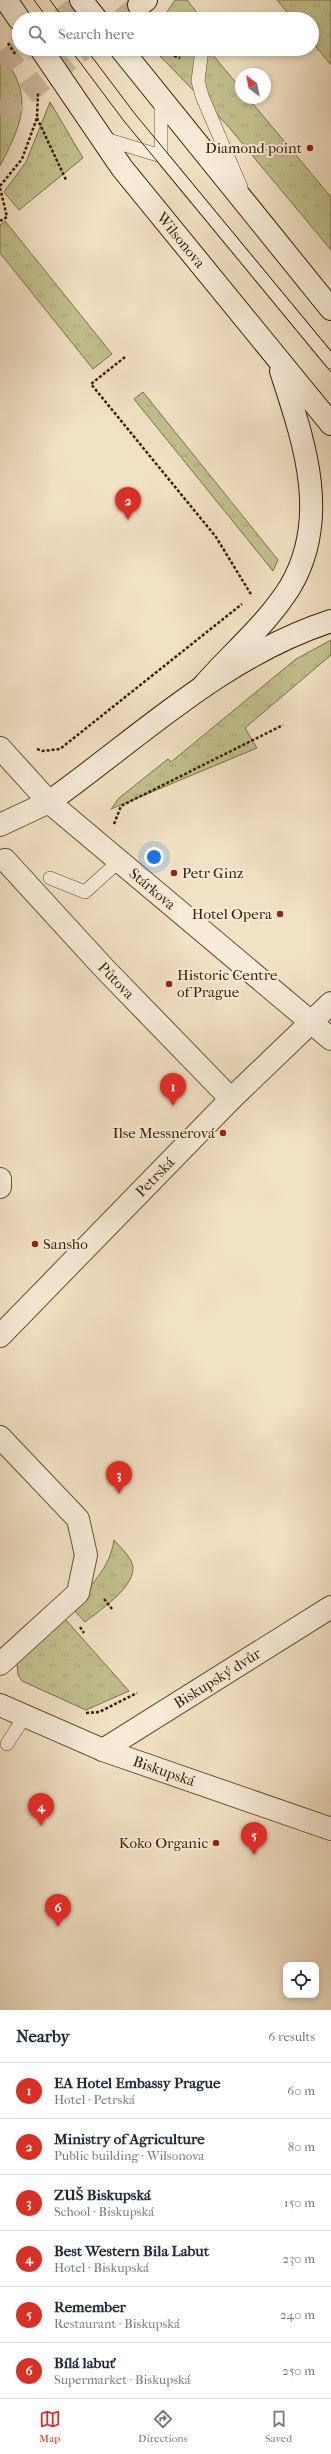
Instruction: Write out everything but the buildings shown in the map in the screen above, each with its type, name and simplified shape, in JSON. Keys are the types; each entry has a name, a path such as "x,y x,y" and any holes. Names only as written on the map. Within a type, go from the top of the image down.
{"street":[{"path":"81,0 90,12"},
{"name":"Wilsonova","path":"46,56 100,137 144,197 331,424"},
{"path":"127,56 331,309"},
{"path":"204,685 273,610 296,575 309,540 313,500 304,443 277,360"},
{"path":"0,825 50,802 204,685 294,635 331,621"},
{"name":"Stárkova","path":"0,748 50,802 118,862 331,1039"},
{"name":"Půtova","path":"5,860 104,967 231,1099"},
{"name":"Petrská","path":"0,1336 231,1099 331,1003"},
{"path":"0,1179 0,1187"},
{"path":"0,1437 78,1519 86,1555 78,1593 0,1664"},
{"name":"Biskupský dvůr","path":"103,1750 331,1607"},
{"name":"Biskupská","path":"0,1704 103,1750 331,1829"}],"lane":[{"path":"201,56 198,81 202,96 250,207"},
{"path":"161,98 161,156"},
{"path":"100,137 161,156 331,362"},
{"path":"50,878 85,892 118,862"},
{"path":"7,1744 25,1716"}],"path":[{"path":"0,221 7,217 0,187 22,158 37,118 66,180"},
{"path":"31,746 42,751 60,749 252,596 216,537 91,384 125,357"},
{"path":"97,842 114,824 122,806 283,725"},
{"path":"76,1622 84,1633"},
{"path":"79,1714 99,1712 138,1693"}],"green space":[{"path":"175,0 187,0 196,12 167,12"},
{"path":"277,0 331,0 331,65 319,50 319,12 287,12"},
{"path":"0,53 11,68 18,82 22,109 15,135 0,166"},
{"path":"160,56 214,56 235,82 235,104 253,104 331,197 331,250 227,125"},
{"path":"50,102 83,158 19,210 4,192 26,162"},
{"path":"5,221 112,354 93,369 0,253 0,225"},
{"path":"143,392 278,560 273,571 134,399"},
{"path":"331,640 331,655 245,728 257,748 111,809 119,798 168,759 171,762 296,659"},
{"path":"114,1540 130,1559 133,1568 131,1576 119,1594 110,1603 85,1622 71,1607 104,1568 112,1550"},
{"path":"65,1619 129,1691 86,1710 22,1681 18,1675 17,1662"}],"tunnel":[{"path":"70,12 86,0"},
{"path":"130,12 139,5"},
{"path":"0,65 12,56"},
{"path":"0,114 74,56"}],"tram line":[{"path":"34,0 43,12"},
{"path":"50,0 59,12"},
{"path":"75,56 124,121 331,372"},
{"path":"91,56 135,114 331,351"}],"place":[{"name":"Diamond point","path":"310,148"},
{"name":"Ministry of Agriculture","path":"128,520"},
{"name":"Petr Ginz","path":"174,873"},
{"name":"Hotel Opera","path":"280,914"},
{"name":"Historic Centre of Prague","path":"169,984"},
{"name":"EA Hotel Embassy Prague","path":"173,1106"},
{"name":"Ilse Messnerová","path":"223,1133"},
{"name":"Sansho","path":"35,1244"},
{"name":"ZUŠ Biskupská","path":"119,1494"},
{"name":"Best Western Bila Labut","path":"41,1826"},
{"name":"Koko Organic","path":"216,1843"},
{"name":"Remember","path":"254,1855"},
{"name":"Bílá labuť","path":"58,1927"}]}
